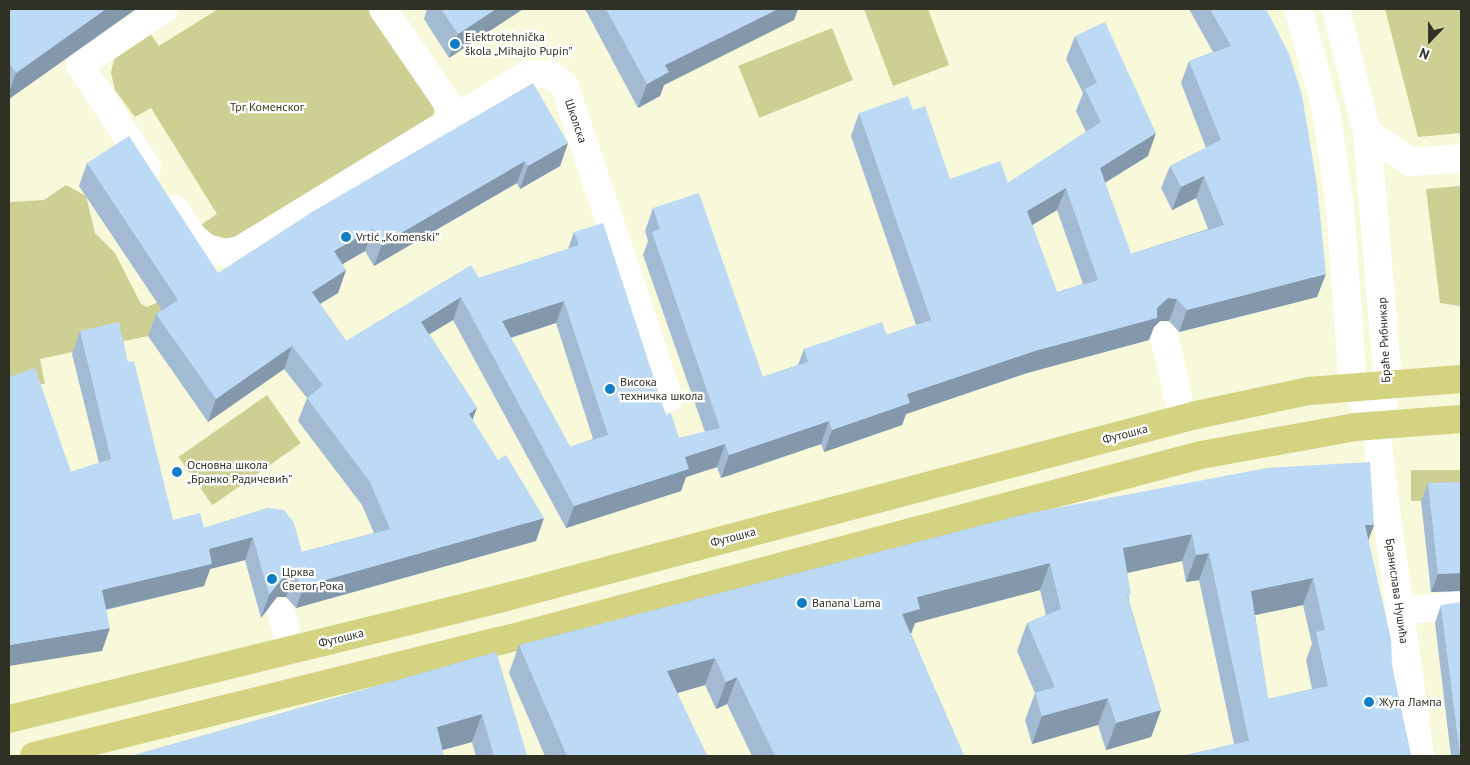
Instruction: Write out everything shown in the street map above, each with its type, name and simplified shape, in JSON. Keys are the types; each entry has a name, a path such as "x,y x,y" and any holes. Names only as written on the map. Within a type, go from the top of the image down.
{"main road":[{"name":"Футошка","path":"9,719 290,650 1184,418 1353,386 1388,382 1461,379"},
{"path":"34,756 77,751 1201,455 1378,426 1461,419"}],"street":[{"path":"164,9 80,65 193,237 208,249 225,253 240,250 457,117 383,9"},
{"path":"1298,9 1326,111 1340,206 1353,386 1378,426"},
{"name":"Браће Рибникар","path":"1336,9 1367,132 1388,382 1378,426"},
{"name":"Школска","path":"457,117 528,74 549,74 564,85 669,398"},
{"path":"1367,132 1411,162 1461,158"},
{"path":"1374,202 1411,162"},
{"path":"1164,336 1184,418"},
{"name":"Бранислава Нушића","path":"1378,426 1400,611 1420,756"},
{"path":"1400,611 1461,605"},
{"path":"281,612 290,650"}],"green space":[{"name":"Трг Коменског","path":"218,9 370,9 434,108 433,121 231,240 208,234 199,226 217,214 151,108 135,117 115,90 111,73 115,55 147,29 159,46"},
{"path":"864,9 928,9 949,65 893,86"},
{"path":"1385,9 1461,9 1461,133 1418,137"},
{"path":"832,28 853,80 759,118 738,66"},
{"path":"66,185 86,196 95,233 115,253 141,304 147,307 174,295 213,293 148,336 40,359 45,384 9,384 9,202 44,200"},
{"path":"1461,186 1460,369 1460,306 1440,303 1426,189"},
{"path":"267,395 301,443 212,505 179,457"},
{"path":"1411,470 1461,470 1461,501 1411,501"}],"building":[{"path":"9,9 106,9 16,73 9,63"},
{"path":"441,9 496,9 458,34"},
{"path":"606,9 778,9 665,65 669,72 647,84"},
{"path":"1210,9 1266,9 1289,54 1302,95 1317,185 1326,274 1187,310 1177,299 1168,298 1157,308 1157,318 1035,351 907,394 910,403 832,430 829,421 729,455 725,444 685,457 689,469 574,506 461,297 421,322 477,408 469,414 498,460 506,455 544,518 304,586 294,575 285,575 269,595 253,537 209,549 212,564 102,590 110,628 9,645 9,377 35,368 71,472 111,459 80,331 119,322 128,362 134,361 173,520 200,513 204,528 268,508 284,510 294,523 302,552 390,529 370,482 307,398 323,385 292,346 216,399 156,314 178,300 87,163 129,136 218,273 312,212 533,83 568,143 528,166 525,161 382,244 373,229 334,251 346,270 312,292 346,341 471,265 479,278 579,245 574,232 603,223 666,415 671,413 679,438 720,428 652,232 660,229 653,208 699,193 763,377 808,362 804,349 882,322 887,335 931,320 859,113 908,96 913,110 925,106 950,179 1000,161 1008,183 1101,122 1085,89 1097,83 1075,36 1105,22 1156,133 1100,168 1131,254 1224,225 1204,176 1181,187 1170,166 1221,140 1189,61 1231,46","holes":["1066,188 1098,280 1057,292 1027,211","564,301 608,435 570,447 502,321"]},
{"path":"1370,462 1374,525 1365,525 1391,639 1392,667 1411,756 1186,756 1249,741 1209,553 1196,555 1192,534 1123,548 1131,595 1127,596 1161,710 1116,723 1108,698 1042,716 1035,693 1055,687 1027,623 1061,609 1050,563 917,597 920,609 902,614 964,756 775,756 737,677 726,682 715,658 667,671 707,756 567,756 519,645 1030,513 1267,468","holes":["1313,578 1325,630 1316,632 1328,686 1268,699 1251,591"]},
{"path":"1461,482 1461,573 1438,574 1428,483"},
{"path":"1461,602 1461,756 1460,756 1441,605"},
{"path":"496,652 527,756 494,756 482,714 437,727 444,756 131,756"}],"place":[{"name":"Elektrotehnička škola „Mihajlo Pupin”","path":"455,44"},
{"name":"Vrtić „Komenski”","path":"346,237"},
{"name":"Висока техничка школа","path":"610,389"},
{"name":"Основна школа „Бранко Радичевић”","path":"177,472"},
{"name":"Црква Светог Рока","path":"272,579"},
{"name":"Banana Lama","path":"802,603"},
{"name":"Жута Лампа","path":"1369,702"}]}
